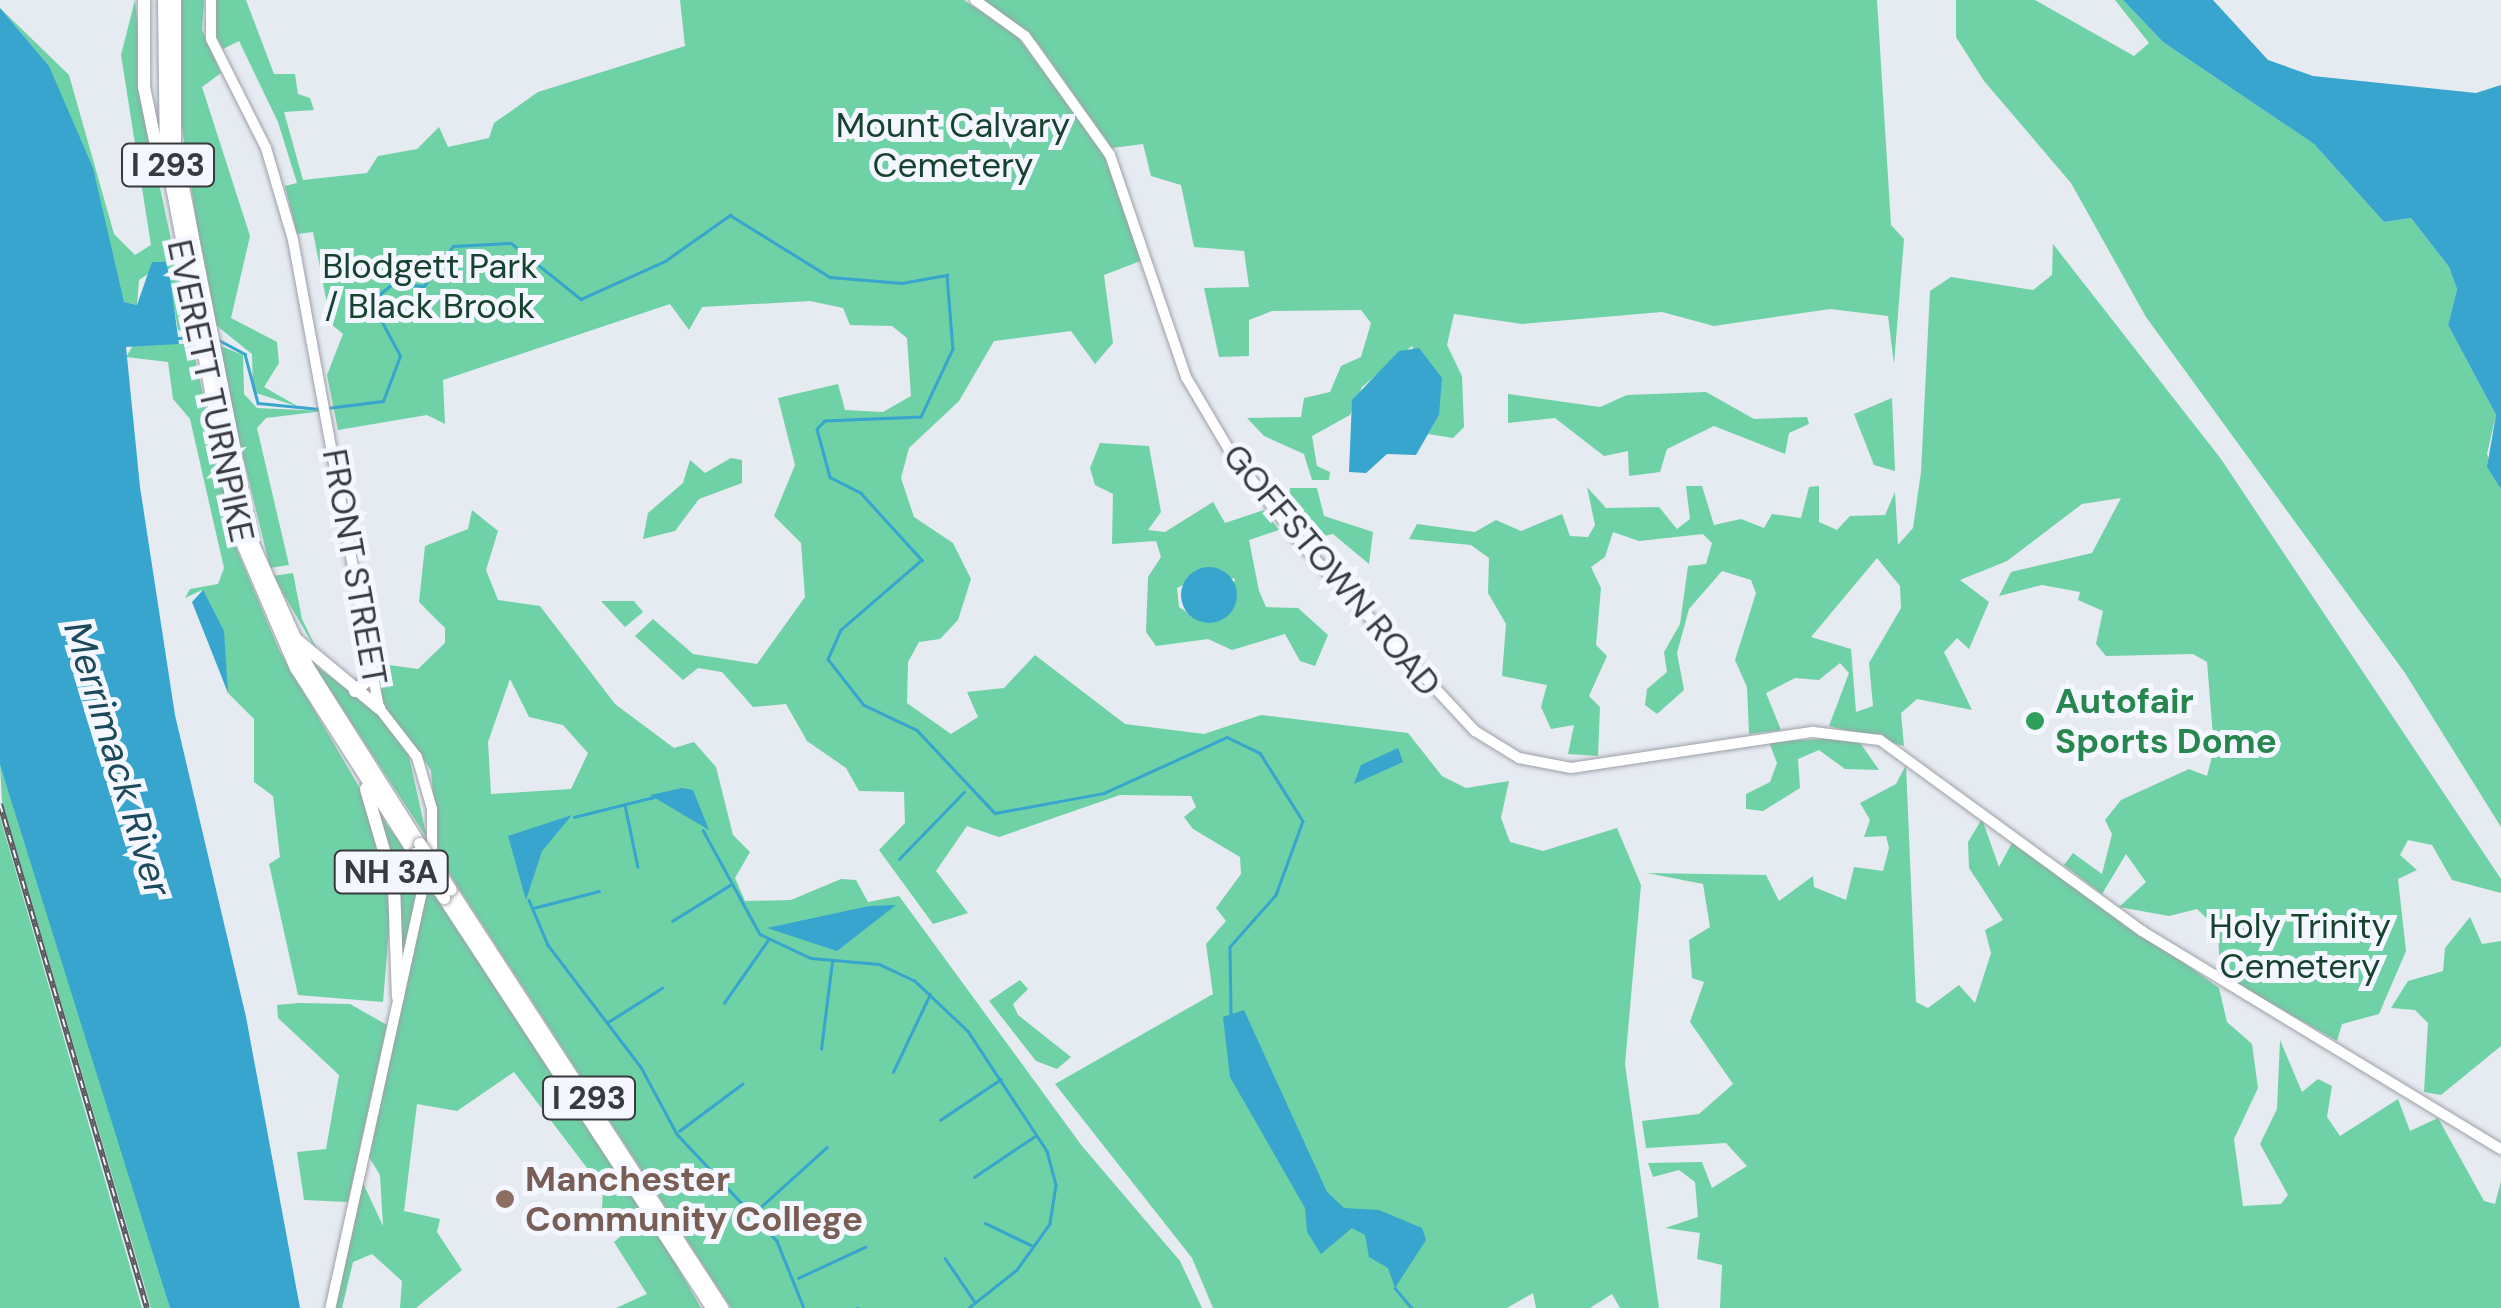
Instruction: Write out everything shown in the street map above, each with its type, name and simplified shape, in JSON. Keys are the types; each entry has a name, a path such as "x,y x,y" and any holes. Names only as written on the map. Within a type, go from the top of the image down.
{"highway":[{"path":"144,0 146,107 178,235"},
{"name":"EVERETT TURNPIKE","path":"164,0 162,106 178,235 201,328"},
{"name":"EVERETT TURNPIKE","path":"175,0 174,134 201,328 252,560 267,599 350,754 418,849 722,1308"},
{"name":"EVERETT TURNPIKE","path":"267,599 418,849"},
{"name":"NH 3A","path":"294,640 379,708"},
{"path":"355,691 372,676"},
{"name":"NH 3A","path":"350,754 390,867 398,997"},
{"name":"EVERETT TURNPIKE","path":"448,894 712,1308"}],"main road":[{"name":"FRONT STREET","path":"211,0 213,45 282,199 330,416 379,708 417,757 434,821 330,1308"},
{"name":"GOFFSTOWN ROAD","path":"975,0 1025,36 1110,155 1186,377 1226,446 1296,538 1462,720 1514,756 1571,768 1806,732 1874,738 1938,774 2142,931 2501,1149"}],"green space":[{"path":"135,0 147,127 191,333 178,330 166,262 139,280 137,305 124,302 49,66 0,8 69,75 114,234 135,255 151,245 121,55"},
{"path":"181,0 204,0 202,30 221,73 202,87 250,236 231,318 277,342 279,363 264,387 299,407 253,392 252,354 212,322 178,102"},
{"path":"216,0 246,0 274,74 295,74 298,94 310,98 314,110 284,112 303,180 367,173 378,156 417,149 439,127 448,147 489,138 494,123 538,92 685,46 680,0 964,0 1017,36 1106,155 1143,260 1104,275 1113,343 1095,364 1071,331 994,341 959,401 909,448 901,478 914,517 953,543 971,579 958,620 940,639 919,642 908,662 907,703 951,734 978,717 967,692 1004,688 1035,655 1125,724 1204,734 1261,715 1408,733 1442,776 1466,788 1509,781 1501,818 1510,842 1543,851 1617,828 1641,885 1625,1064 1659,1308 1620,1308 1612,1294 1590,1308 1536,1308 1533,1293 1507,1308 1213,1308 1192,1258 1055,1084 1213,994 1206,944 1226,921 1216,908 1241,874 1240,857 1193,829 1184,817 1196,807 1191,796 1120,795 999,837 967,826 936,871 968,913 933,924 879,850 905,823 904,792 859,791 846,768 807,741 786,704 753,707 722,672 698,668 683,680 635,636 653,619 693,654 757,664 805,597 801,543 774,516 795,465 778,398 838,384 845,410 883,412 911,396 907,338 892,326 850,325 843,308 810,301 702,307 689,330 670,304 443,380 445,424 427,415 338,430 327,375 343,334 331,324 313,232 297,234 285,186 297,183 278,122 239,41 223,49 216,36"},
{"path":"984,0 1877,0 1891,225 1904,239 1894,364 1888,316 1830,309 1714,326 1662,312 1522,324 1454,314 1447,345 1462,376 1464,427 1453,438 1428,434 1439,415 1412,346 1362,387 1350,415 1312,436 1317,466 1330,472 1329,480 1312,480 1304,454 1264,436 1247,418 1301,417 1304,398 1330,392 1341,366 1361,357 1371,323 1361,310 1272,311 1249,320 1249,356 1219,357 1204,288 1249,287 1244,251 1194,247 1181,185 1151,176 1143,144 1112,148 1037,42"},
{"path":"1956,0 2035,0 2134,56 2149,43 2115,0 2123,0 2163,42 2314,144 2384,222 2411,218 2449,267 2457,289 2448,325 2496,415 2487,454 2501,489 2501,827 2405,673 2146,317 2071,183 1984,81 1956,37"},
{"name":"Holy Trinity Cemetery","path":"2053,244 2221,459 2501,879 2501,893 2452,880 2432,845 2408,840 2400,855 2417,870 2398,879 2406,951 2379,1014 2342,1024 2337,1041 2220,974 2218,929 2197,909 2169,916 2119,907 2146,882 2126,854 2102,894 2064,865 2073,853 2102,874 2112,834 2105,820 2121,800 2189,769 2207,776 2214,748 2207,662 2193,654 2106,656 2096,644 2103,611 2078,600 2080,592 2042,585 1999,596 2011,572 2092,553 2121,498 2082,504 2007,561 1960,580 1989,602 1969,649 1957,638 1944,652 1972,710 1917,699 1901,713 1904,746 1829,726 1849,673 1840,663 1819,680 1795,678 1766,693 1781,730 1749,734 1747,687 1735,660 1756,593 1751,580 1722,571 1689,609 1677,653 1684,690 1657,714 1645,705 1647,689 1667,672 1664,652 1680,624 1688,566 1706,564 1712,543 1703,534 1639,541 1613,532 1605,557 1591,567 1601,588 1596,645 1607,656 1589,696 1600,707 1598,756 1568,754 1574,725 1551,729 1541,707 1547,685 1502,676 1506,624 1488,593 1489,558 1471,545 1409,539 1417,524 1475,532 1496,520 1521,531 1562,514 1570,536 1588,537 1595,525 1587,487 1606,508 1659,507 1677,529 1690,519 1686,486 1702,486 1714,525 1741,519 1764,528 1772,514 1801,518 1809,487 1819,486 1819,522 1837,530 1850,516 1885,515 1895,492 1898,545 1913,528 1921,472 1930,291 1951,277 2033,290 2052,275","holes":["1877,558 1900,586 1901,608 1869,663 1873,706 1856,712 1851,649 1811,637"]},
{"path":"134,344 192,344 237,550 279,650 365,797 391,905 383,1002 298,995 269,864 280,857 273,796 254,782 254,719 228,693 202,590 185,598 190,589 218,584 224,568 190,419 173,399 168,362 126,357"},
{"path":"216,344 243,355 244,394 257,408 324,411 266,418 257,428 289,565 270,568"},
{"path":"1706,392 1754,419 1807,417 1809,424 1789,433 1785,454 1714,426 1667,449 1660,472 1629,476 1628,451 1604,456 1555,418 1508,423 1508,394 1600,407 1627,395"},
{"path":"1892,398 1895,471 1874,465 1854,414"},
{"path":"1100,443 1149,446 1161,512 1148,530 1165,532 1213,502 1225,523 1264,510 1279,530 1249,540 1259,591 1266,607 1298,608 1328,635 1315,666 1300,661 1285,634 1232,650 1208,639 1156,646 1146,632 1148,577 1161,557 1156,541 1112,544 1113,494 1095,485 1090,468","holes":["1209,572 1235,579 1223,617 1196,618 1179,607 1177,588"]},
{"path":"731,458 742,460 742,483 699,499 675,531 643,539 648,513 683,483 690,460 705,473"},
{"path":"1290,488 1317,488 1324,516 1373,532 1369,564 1333,534 1306,540 1287,518"},
{"path":"472,510 498,531 486,570 498,600 540,606 615,704 674,748 694,742 716,767 733,835 750,852 735,878 745,901 791,900 841,879 856,880 868,902 899,896 1082,1146 1180,1261 1202,1308 731,1308 438,856 431,770 384,706 375,663 418,669 445,643 445,628 419,602 425,546 468,529","holes":["510,679 529,717 563,725 588,753 571,789 491,794 488,742"]},
{"path":"293,573 302,619 321,658 273,576"},
{"path":"601,601 634,601 643,612 625,627"},
{"path":"313,664 376,711 408,752 427,838"},
{"path":"1856,737 1879,770 1845,769 1819,750 1798,759 1800,788 1763,811 1746,809 1746,794 1770,782 1777,763 1769,742"},
{"path":"0,765 96,1057 170,1308 151,1308 2,801"},
{"path":"1906,765 1916,1002 1928,1008 1959,985 1975,1003 1991,953 1985,930 2003,920 1969,868 1968,842 1982,819 1999,867 2013,841 2219,988 2227,1022 2252,1044 2258,1088 2234,1139 2243,1206 2281,1204 2288,1195 2260,1144 2277,1109 2280,1040 2302,1092 2318,1079 2332,1086 2327,1117 2340,1136 2398,1099 2410,1131 2438,1118 2484,1201 2495,1204 2501,1181 2501,1308 1720,1308 1722,1265 1697,1259 1700,1233 1665,1228 1698,1217 1695,1182 1679,1170 1653,1177 1648,1163 1702,1162 1712,1188 1747,1166 1726,1143 1646,1148 1642,1121 1699,1114 1733,1084 1690,1022 1704,982 1692,978 1689,940 1710,927 1703,884 1647,873 1766,875 1779,901 1813,876 1814,887 1846,900 1854,867 1883,871 1889,848 1886,836 1864,837 1870,820 1860,803 1896,784"},
{"path":"377,811 421,872 402,965"},
{"path":"0,817 73,1070 142,1308 0,1308"},
{"path":"428,886 656,1230 701,1308 616,1308 647,1294 614,1242 621,1236 602,1208 603,1189 514,1072 457,1111 417,1104 404,1211 440,1219 437,1232 462,1270 416,1308 400,1308 402,1281 372,1254 353,1262 342,1308 334,1308 363,1183 383,1226 380,1175 369,1157"},
{"path":"2470,917 2482,944 2501,941 2501,1046 2441,1095 2424,1092 2428,1023 2415,1010 2391,1008 2408,981 2443,971 2445,948"},
{"path":"1020,980 1028,989 1013,1004 1018,1015 1071,1057 1057,1069 1036,1061 989,1001"},
{"path":"350,1004 387,1025 348,1202 304,1200 297,1152 326,1149 339,1075 278,1018 277,1005"}],"water":[{"path":"2123,0 2213,0 2268,60 2313,76 2476,93 2501,85 2501,489 2487,467 2496,415 2448,325 2457,289 2449,267 2411,218 2384,222 2314,144 2163,42"},
{"name":"Merrimack River","path":"0,8 49,66 93,168 124,302 137,305 152,262 166,262 170,278 179,344 126,347 140,487 175,715 246,1017 300,1308 170,1308 0,765"},
{"path":"1419,348 1442,378 1439,415 1416,455 1387,454 1366,473 1349,472 1352,400 1399,351"},
{"path":"1209,567 1229,575 1237,595 1229,615 1209,623 1189,615 1181,595 1189,575"},
{"path":"203,590 224,631 228,693 192,602"},
{"path":"1398,748 1403,762 1354,784 1361,765"},
{"path":"682,788 693,790 709,830 650,795"},
{"path":"572,815 542,851 526,900 508,836"},
{"path":"896,905 837,951 767,928 869,906"},
{"path":"1244,1010 1327,1192 1344,1208 1379,1210 1422,1228 1426,1240 1395,1288 1388,1268 1369,1257 1365,1235 1352,1228 1321,1254 1307,1232 1305,1208 1230,1077 1223,1017"}],"waterway":[{"path":"327,408 383,401 400,356 378,315 381,293 394,283 424,286 453,246 511,243 581,299 665,261 730,215 830,277 902,283 947,275 953,349 921,417 825,421 817,429 830,477 861,493 922,560 841,630 828,659 864,705 917,730 995,813 1104,793 1227,737 1260,753 1303,821 1276,895 1230,947 1231,1014"},
{"path":"178,338 195,337"},
{"path":"217,339 245,354 258,403 319,409"},
{"path":"899,859 964,792"},
{"path":"574,817 654,797"},
{"path":"625,805 638,867"},
{"path":"703,830 760,934 811,958 879,964 914,980 968,1031 1047,1151 1056,1185 1050,1224 1017,1270 969,1308"},
{"path":"672,921 730,885"},
{"path":"533,908 599,891"},
{"path":"529,900 548,945 641,1067 677,1134 777,1241 804,1308"},
{"path":"724,1003 768,940"},
{"path":"821,1049 832,962"},
{"path":"608,1022 662,988"},
{"path":"893,1072 930,994"},
{"path":"940,1120 1001,1079"},
{"path":"679,1131 742,1084"},
{"path":"974,1177 1035,1136"},
{"path":"754,1213 827,1147"},
{"path":"985,1223 1033,1246"},
{"path":"798,1278 865,1247"},
{"path":"945,1258 975,1302"},
{"path":"1395,1288 1412,1308"}],"railway":[{"path":"0,804 147,1308"}],"place":[{"name":"Autofair Sports Dome","path":"2035,721"},
{"name":"Manchester Community College","path":"505,1199"}],"park label":[{"name":"Mount Calvary Cemetery","path":"953,145"},
{"name":"Blodgett Park / Black Brook","path":"430,286"}]}
